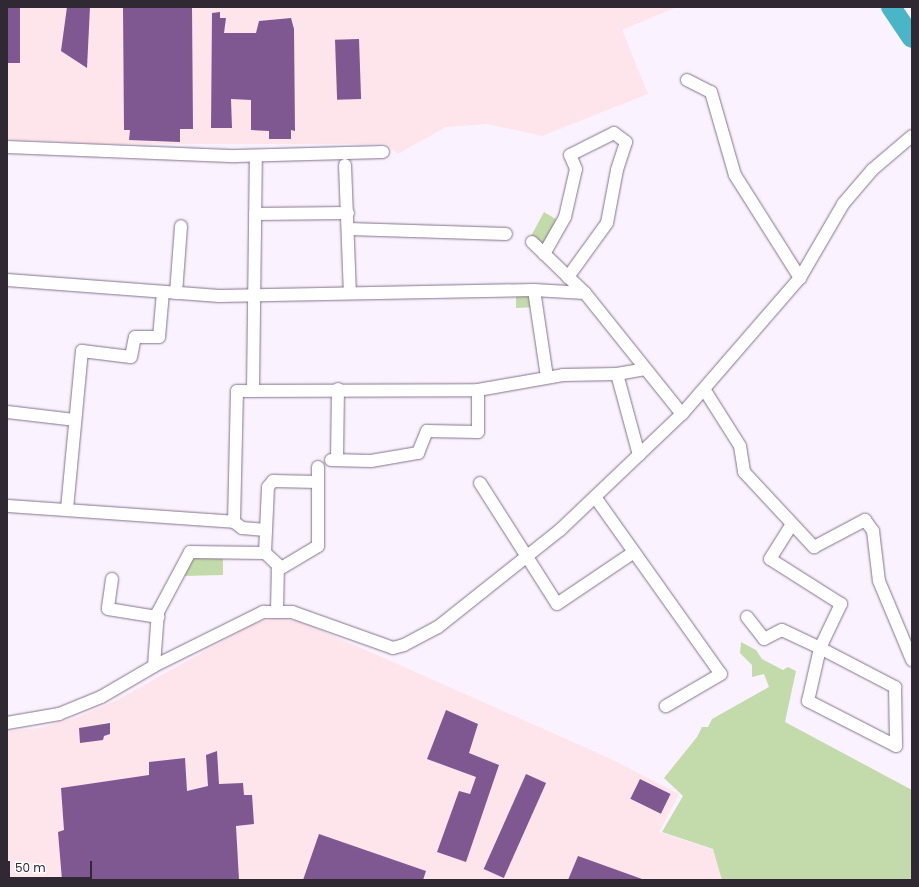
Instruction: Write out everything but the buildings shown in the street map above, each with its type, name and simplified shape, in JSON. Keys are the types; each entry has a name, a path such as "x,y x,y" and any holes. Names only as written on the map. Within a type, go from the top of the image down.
{"street":[{"path":"686,80 711,92 735,175 800,278"},
{"path":"544,254 565,217 576,169 570,155 614,133 626,142 617,170 607,224 568,277"},
{"path":"7,723 59,714 101,697 154,666 253,616 277,611 292,612 393,648 404,645 438,627 528,557 682,414 800,278 843,204 872,170 912,136"},
{"path":"7,147 256,156 384,152"},
{"path":"252,391 256,156"},
{"path":"345,165 349,229 350,293"},
{"path":"255,214 348,213"},
{"path":"176,293 181,226"},
{"path":"349,229 506,234"},
{"path":"532,242 585,293 644,369 682,414"},
{"path":"7,280 12,278 176,293 253,295 534,290 585,293"},
{"path":"534,290 547,377"},
{"path":"67,509 82,352 131,357 135,337 159,338 162,292"},
{"path":"234,522 237,391 338,389 478,390 547,377 616,374 644,369"},
{"path":"616,374 639,455"},
{"path":"338,389 334,460 371,461 418,453 427,431 478,432 478,390"},
{"path":"704,389 740,446 744,472 814,547 865,520 873,530 878,581 912,660"},
{"path":"7,412 75,420"},
{"path":"278,570 318,546 318,468"},
{"path":"266,553 268,487 273,481 318,482"},
{"path":"480,483 557,604 634,552"},
{"path":"594,497 721,674 666,706"},
{"path":"7,506 67,509 234,522 242,528 266,530"},
{"path":"747,617 764,639 782,630 820,648 895,687 896,746 808,701 820,648 841,604 770,559 792,524"},
{"path":"154,666 158,617 190,552 266,553 278,565 277,611"},
{"path":"112,579 108,609 158,617"}],"shaded area":[{"path":"7,7 677,7 622,30 648,94 542,136 487,124 446,127 398,154 386,144 99,144 7,139"},
{"path":"277,618 301,622 384,658 611,759 679,794 659,832 714,850 723,880 7,880 7,731 39,728 78,717 119,699 255,623"}],"green space":[{"path":"544,212 559,221 547,243 541,243 531,236"},
{"path":"516,290 534,290 536,307 516,308"},
{"path":"193,556 223,556 223,575 183,576"},
{"path":"741,642 756,650 762,659 783,670 788,667 796,671 785,722 912,790 912,880 722,880 713,849 662,832 683,796 664,778 697,737 702,727 708,727 712,719 769,687 764,674 752,677 752,665 740,653"}],"waterway":[{"path":"891,7 912,38"}]}
